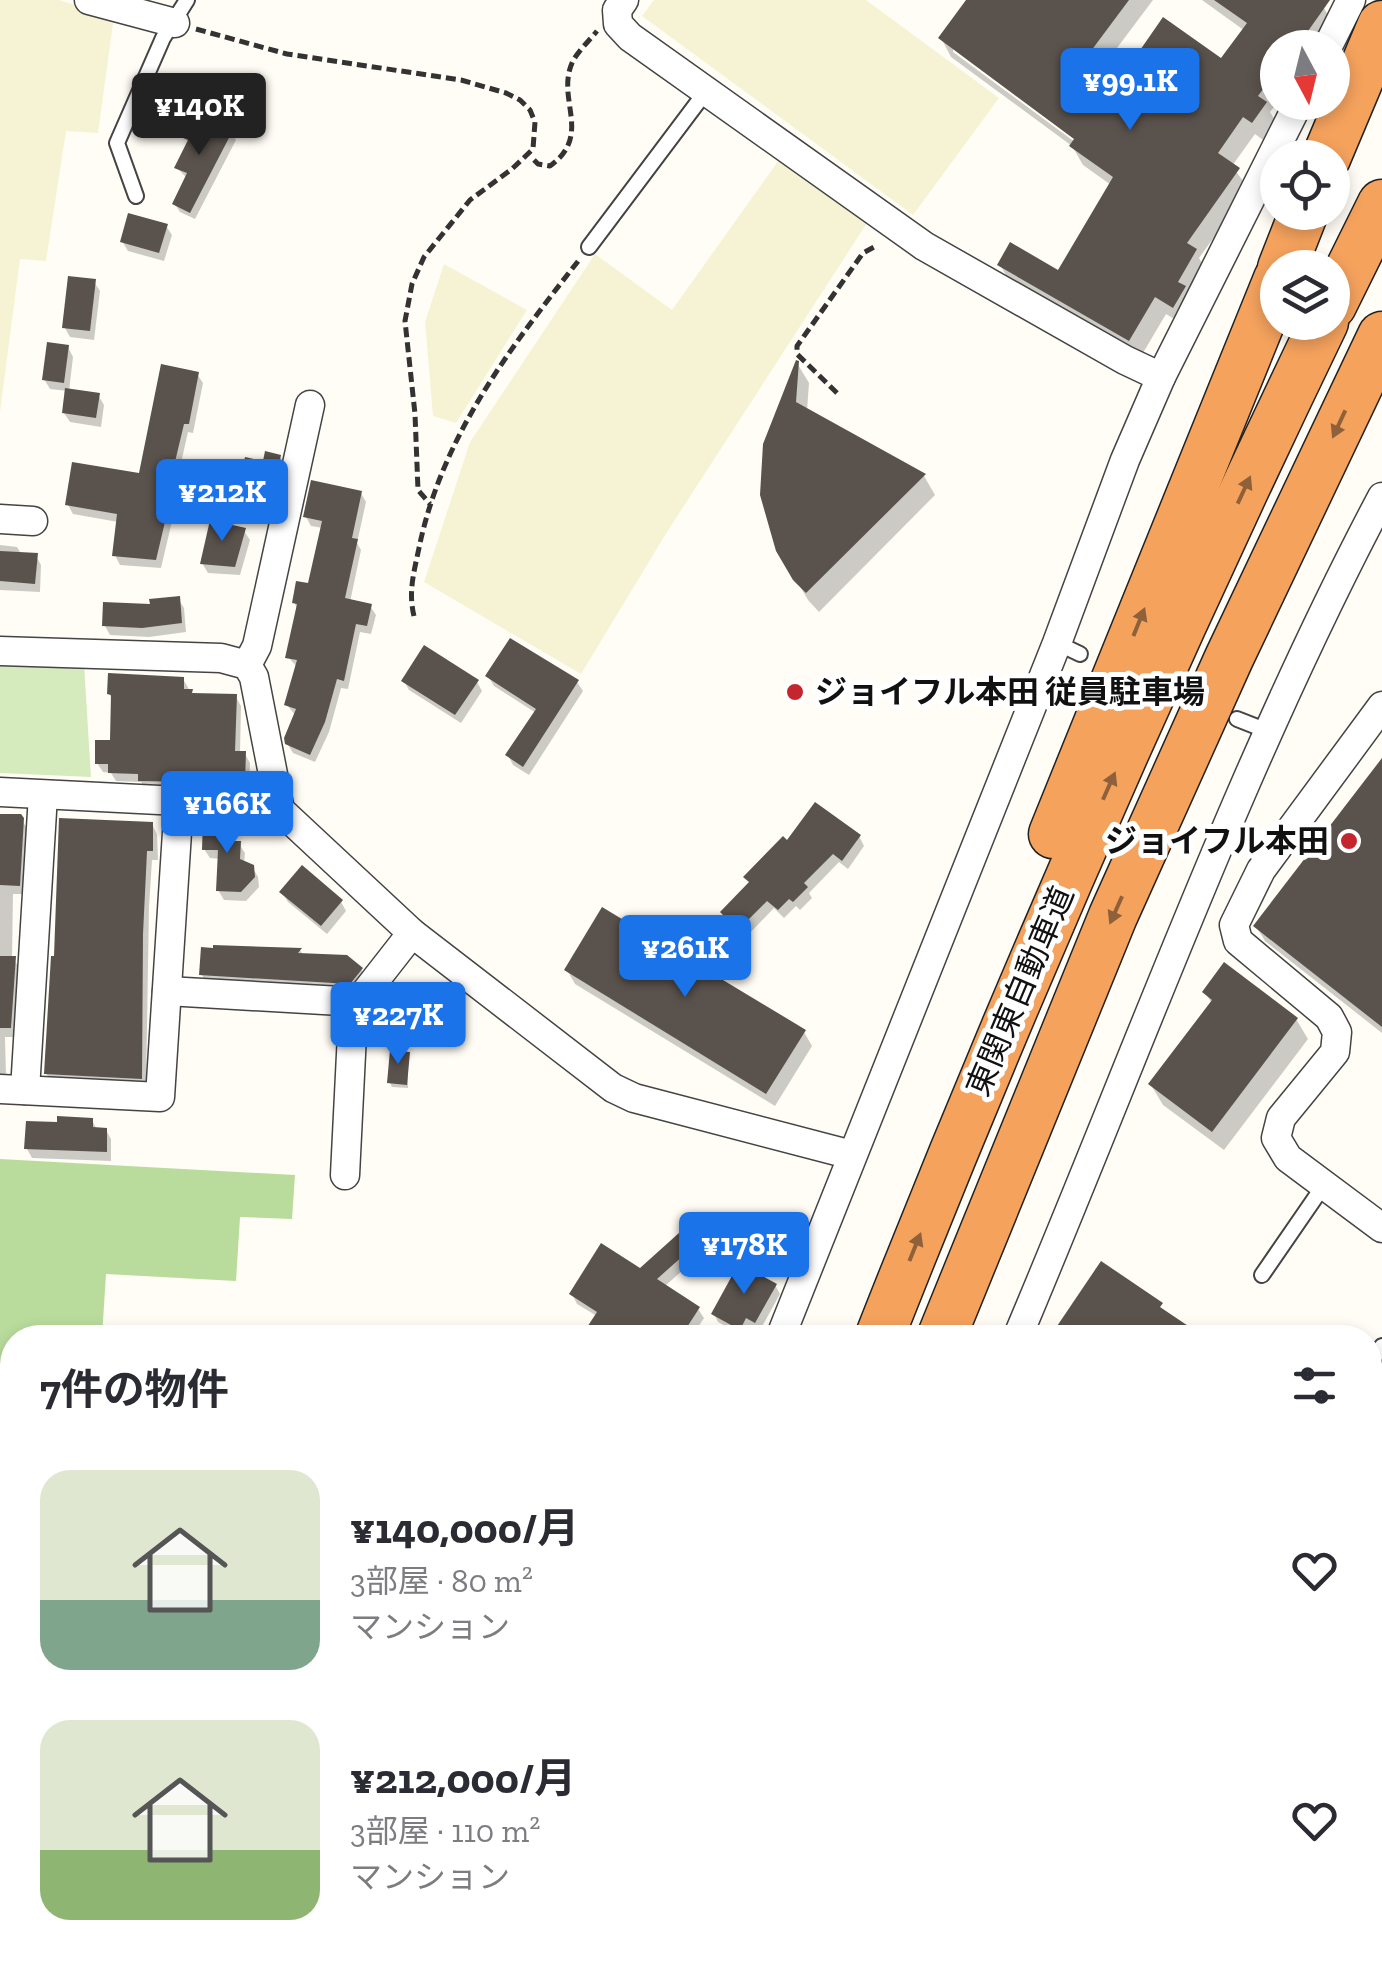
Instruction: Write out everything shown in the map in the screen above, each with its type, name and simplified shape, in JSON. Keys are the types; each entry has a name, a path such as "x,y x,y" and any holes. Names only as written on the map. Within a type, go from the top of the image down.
{"highway":[{"path":"1334,140 1382,25"},
{"path":"1350,269 1382,204"},
{"path":"982,1077 1006,964 1046,853 1260,324"},
{"name":"東関東自動車道","path":"946,1325 1113,916 1382,336"},
{"name":"東関東自動車道","path":"884,1325 982,1077 1175,636 1315,340"}],"street":[{"path":"90,0 181,11"},
{"path":"624,0 617,10 618,24 630,36 880,218 1161,377"},
{"path":"1336,30 1351,0"},
{"path":"785,1325 852,1155 1068,648 1125,460 1161,377 1290,120"},
{"path":"246,665 257,646 310,405"},
{"path":"1022,1325 1270,732 1382,497"},
{"path":"0,519 33,521"},
{"path":"0,650 222,658 246,665 254,677 274,795 280,810 412,932 613,1088 634,1098 852,1155"},
{"path":"1382,706 1261,870 1234,925 1238,942 1329,1018 1337,1032 1335,1052 1281,1118 1276,1138 1288,1158 1382,1228"},
{"path":"0,792 178,801 255,800 274,795"},
{"path":"42,794 13,1090 160,1097 178,801"},
{"path":"345,1175 352,1034 358,1002 412,932"},
{"path":"167,991 358,1002"}],"lane":[{"path":"136,196 117,143 163,38 181,11"},
{"path":"589,247 707,90"},
{"path":"1236,719 1270,732"},
{"path":"1262,1275 1324,1184"}],"path":[{"path":"181,11 287,54 461,80 506,94 530,110 536,122 532,149 470,200 424,257 412,284 405,321 416,414 418,490 430,504"},
{"path":"534,160 550,166 563,157 572,137 572,62 602,25"},
{"path":"837,393 797,354 797,346 871,246 880,244 915,258 922,257 929,248"},
{"path":"414,616 409,597 430,504 452,446 520,336 589,247"}],"shaded area":[{"path":"0,0 59,0 114,17 98,133 66,131 46,261 20,259 0,412"},
{"path":"654,0 866,0 999,98 913,215 642,16"},
{"path":"779,160 867,223 667,532 581,674 424,582 470,442 595,254 672,310"},
{"path":"444,264 527,310 456,423 433,416 425,322"}],"green space":[{"path":"0,662 84,664 91,777 0,773"},
{"path":"0,1159 295,1175 292,1219 240,1217 236,1281 106,1274 103,1325 0,1325"}],"building":[{"path":"966,0 1129,0 1085,59 1118,82 1163,17 1221,58 1247,23 1214,0 1330,0 1309,30 1260,30 1260,112 1252,123 1243,117 1218,153 1240,168 1187,243 1197,249 1178,282 1186,286 1173,308 1155,297 1129,341 997,265 1010,242 1058,270 1113,177 1069,146 1074,139 938,38"},
{"path":"195,112 233,130 190,213 172,204 187,173 174,168 188,140 183,138"},
{"path":"128,213 168,224 159,253 120,242"},
{"path":"68,276 96,279 90,331 62,328"},
{"path":"47,342 69,345 64,383 42,380"},
{"path":"796,360 796,402 926,474 806,593 793,580 776,551 760,495 763,444"},
{"path":"161,364 199,372 189,424 184,424 169,487 173,488 156,560 112,556 117,514 65,505 72,462 139,473"},
{"path":"65,388 100,393 96,418 62,413"},
{"path":"265,451 281,455 273,492 239,484 245,457 263,461"},
{"path":"311,480 362,491 352,538 358,539 345,598 372,604 367,626 356,624 344,681 337,679 325,722 310,755 285,744 296,709 284,705 297,660 285,658 297,604 292,603 296,581 308,583 322,521 303,517"},
{"path":"210,520 246,528 235,567 200,564"},
{"path":"0,551 38,553 35,584 0,581"},
{"path":"180,596 182,623 142,628 102,626 103,602 150,604 149,599"},
{"path":"510,638 579,680 523,767 505,755 536,709 485,676"},
{"path":"424,645 479,680 455,715 401,681"},
{"path":"108,673 184,677 184,689 193,689 192,693 237,694 235,751 246,751 245,783 138,781 138,774 108,773 108,764 95,764 95,740 110,740"},
{"name":"ジョイフル本田","path":"1382,758 1382,1027 1253,926"},
{"path":"815,802 861,835 842,861 833,854 804,883 808,887 793,902 789,899 778,910 767,901 738,930 720,912 749,882 743,877 783,836 787,840"},
{"path":"0,814 21,814 24,818 20,886 0,885"},
{"path":"59,818 153,822 153,851 147,851 143,934 142,1079 44,1074 54,956"},
{"path":"203,818 229,818 228,841 241,841 240,859 254,865 255,877 241,892 216,891 218,850 202,850"},
{"path":"302,865 343,900 321,926 279,892"},
{"path":"602,907 806,1030 766,1094 564,970"},
{"path":"201,947 302,948 298,953 347,955 363,968 350,984 199,975"},
{"path":"0,956 16,956 11,1028 0,1028"},
{"path":"1224,962 1298,1018 1212,1132 1148,1084 1212,1000 1202,992"},
{"path":"390,1050 410,1052 407,1085 387,1083"},
{"path":"57,1116 93,1118 93,1127 107,1128 107,1152 24,1149 26,1121 57,1122"},
{"path":"699,1215 712,1230 657,1279 700,1307 688,1325 588,1325 597,1312 569,1294 601,1243 640,1268"},
{"path":"1101,1261 1163,1303 1160,1307 1187,1325 1058,1325"},
{"path":"739,1263 777,1284 755,1323 746,1318 742,1325 731,1325 711,1314"}],"place":[{"name":"ジョイフル本田 従員駐車場","path":"795,692"},
{"name":"ジョイフル本田","path":"1349,841"}]}
